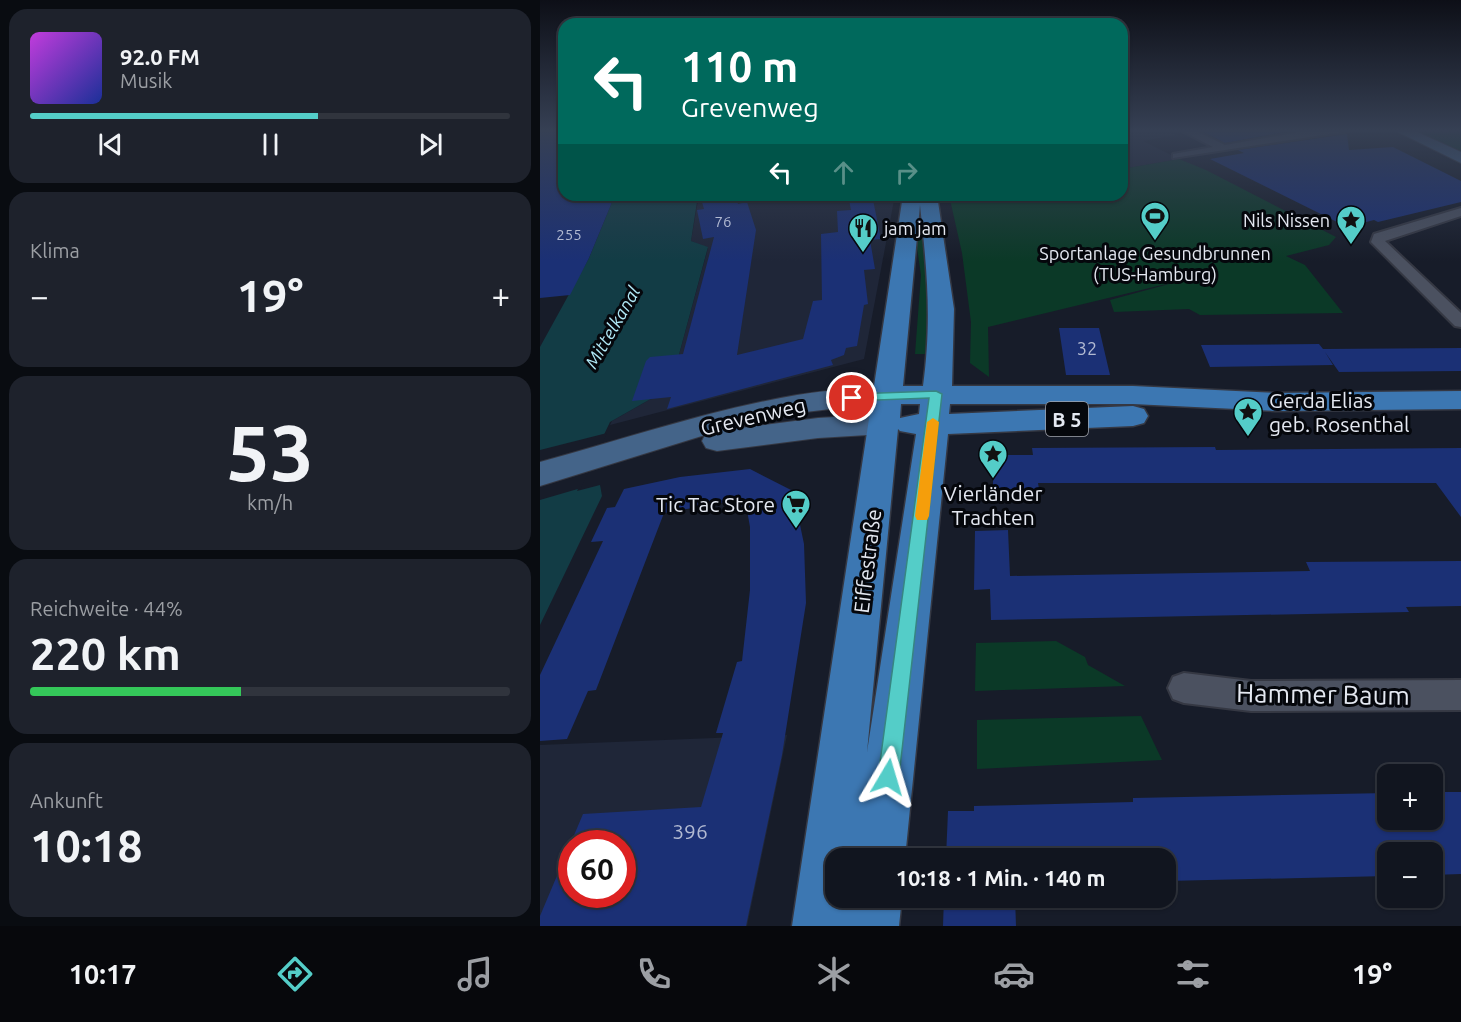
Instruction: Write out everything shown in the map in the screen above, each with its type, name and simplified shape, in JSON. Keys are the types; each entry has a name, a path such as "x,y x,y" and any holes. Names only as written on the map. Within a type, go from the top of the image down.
{"main road":[{"name":"Eiffestraße","path":"821,926 911,201"},
{"path":"879,848 934,409 942,309 937,248 929,201"},
{"name":"Grevenweg","path":"540,474 595,460 818,428 886,410 934,409 1138,415 1275,402 1461,400"},
{"path":"870,926 872,908"}],"street":[{"path":"1461,212 1379,237 1378,242 1461,322"},
{"name":"Hammer Baum","path":"1184,687 1251,696 1461,695"}],"shaded area":[{"name":"Sportanlage Gesundbrunnen (TUS-Hamburg)","path":"1128,174 1214,174 1336,237 1329,245 1286,256 1305,265 1343,313 1200,315 1189,309 1114,312 1110,300 1191,278 988,327 989,377 970,363 971,322 962,253 950,201 1128,201"},
{"path":"698,201 894,201 864,359 610,425 612,421 670,388 708,248 691,241"},
{"path":"925,239 930,276 929,354 915,354 921,275 916,241"},
{"path":"1056,641 1085,657 1088,665 1125,686 975,691 976,643"},
{"path":"1141,716 1162,760 977,769 977,720"},
{"path":"787,735 747,926 540,926 540,745"}],"water":[{"name":"Mittelkanal","path":"613,201 697,201 691,241 708,247 670,388 610,422 577,491 600,485 602,496 540,625 540,347 589,258"}],"pier":[{"path":"607,433 581,488 540,500 540,450"}],"building":[{"path":"540,174 558,174 558,201 613,201 589,258 570,295 540,298"},
{"path":"1241,174 1447,174 1461,181 1461,202 1347,227"},
{"path":"702,201 737,201 738,204 747,202 756,230 737,355 803,339 813,301 822,300 821,234 838,232 837,211 851,210 849,201 873,201 881,239 870,240 875,269 864,270 868,304 864,305 857,346 846,348 844,355 831,360 833,365 667,409 671,397 632,401 646,361 650,357 683,354 714,237 703,239 697,210 704,209"},
{"path":"1059,328 1099,328 1110,375 1066,375"},
{"path":"1319,344 1323,349 1461,348 1461,371 1339,372 1325,352 1333,365 1210,367 1201,345"},
{"path":"1215,447 1216,450 1461,448 1461,517 1436,483 1038,483 1039,489 993,489 993,455 1033,455 1032,448"},
{"path":"750,469 793,491 804,544 806,603 782,755 746,926 540,926 540,916 558,873 558,908 636,908 636,830 576,830 583,814 701,807 723,733 716,733 737,662 742,661 750,590 750,527 747,510 732,501 664,513 596,690 588,691 567,739 540,741 540,675 603,541 591,542 607,508 615,507 624,489 680,477"},
{"path":"1008,530 1010,576 1310,571 1306,562 1461,561 1461,606 1406,607 1409,612 991,620 990,589 974,590 975,531"},
{"path":"1443,792 1461,792 1461,874 1443,875 1443,842 1377,842 1377,876 1176,881 1176,848 946,848 948,811 974,811 974,806 1133,802 1133,798 1377,793 1377,830 1443,830"},
{"path":"944,908 1015,908 1016,926 943,926"}],"slow traffic":[{"path":"922,516 933,422"}],"place":[{"name":"Sportanlage Gesundbrunnen (TUS-Hamburg)","path":"1155,242"},
{"name":"Nils Nissen","path":"1351,246"},
{"name":"jam jam","path":"863,254"},
{"name":"Gerda Elias geb. Rosenthal","path":"1248,438"},
{"name":"Vierländer Trachten","path":"993,480"},
{"name":"Tic Tac Store","path":"796,530"}],"route":[{"path":"852,398 936,394 888,777"}]}
